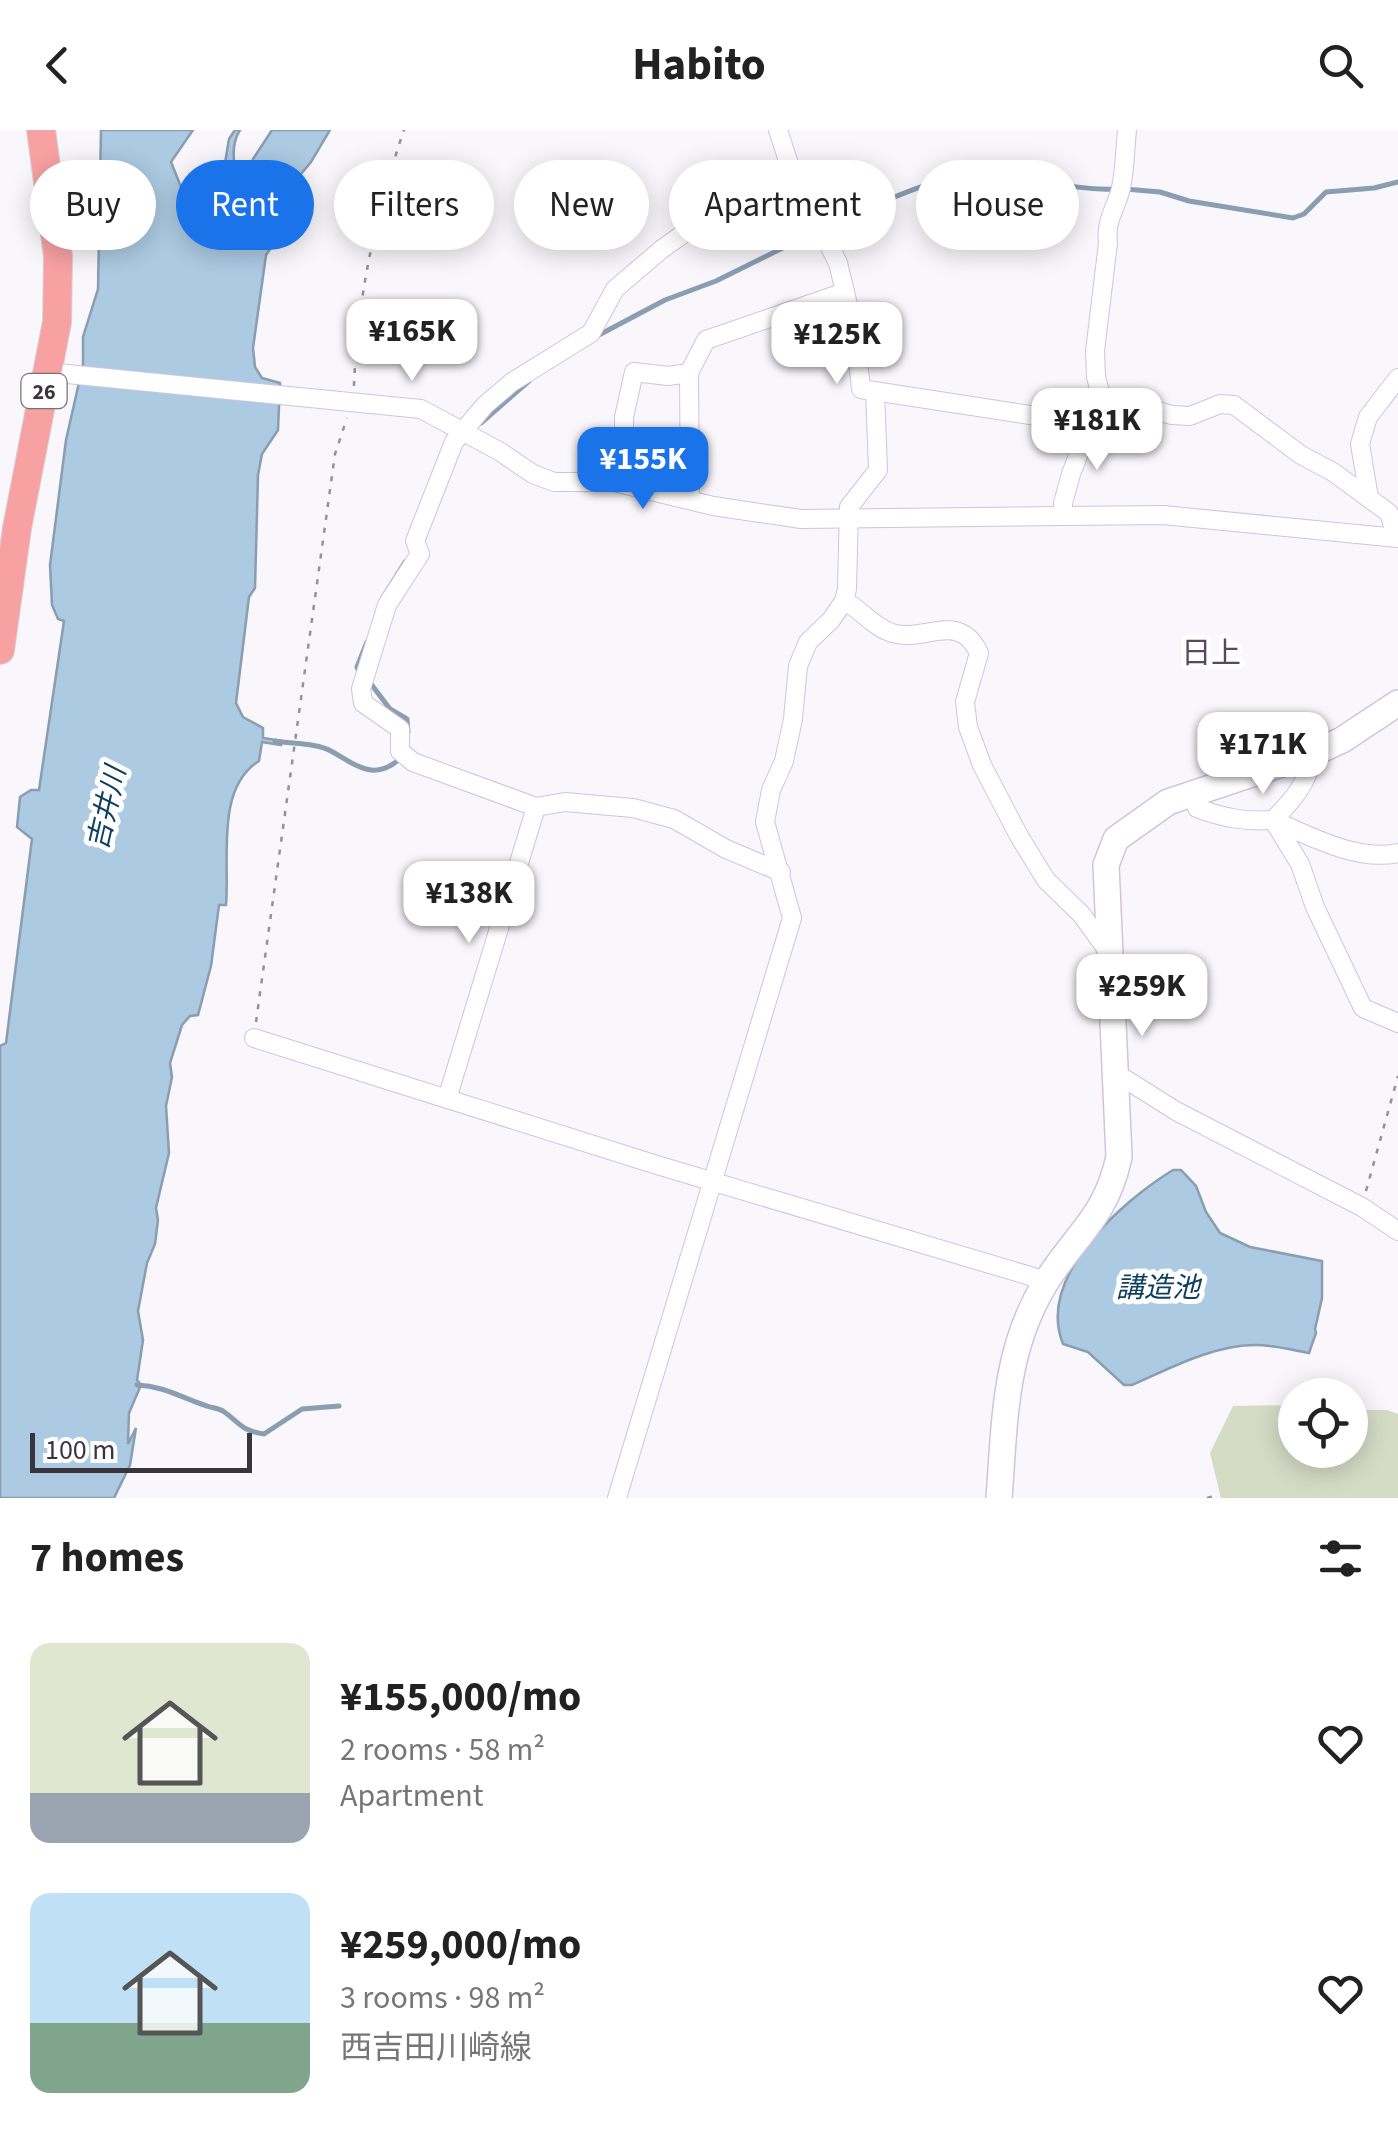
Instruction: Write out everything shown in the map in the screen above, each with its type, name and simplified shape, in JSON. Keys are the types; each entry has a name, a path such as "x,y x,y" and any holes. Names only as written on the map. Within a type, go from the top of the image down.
{"main road":[{"name":"26","path":"0,650 8,526 60,374 59,272 41,130"},
{"path":"999,1498 1014,1348 1046,1281 1100,1212 1113,1186 1119,1157 1106,864 1116,839 1168,802 1312,754 1342,740 1398,703"}],"street":[{"path":"778,130 788,160"},
{"path":"1063,516 1062,502 1101,396 1094,350 1109,214 1120,196 1127,130"},
{"path":"669,244 615,289 590,332 512,382 462,430 415,541 420,554 388,605 360,689 363,703 400,729 400,751 413,762 536,807 565,802 633,808 674,819 726,849 781,872"},
{"path":"832,250 855,333 861,389 1088,424"},
{"path":"690,499 690,372 706,340 845,292"},
{"path":"624,484 624,417 634,372 668,376 690,372"},
{"path":"60,374 421,409 533,474 554,482 624,484 802,519 1163,515 1397,538 1388,514 1234,405 1220,404 1190,416 1172,415 1101,396"},
{"path":"1368,498 1360,444 1368,417 1398,378"},
{"path":"617,1498 792,918 765,822 794,719 798,666 808,642 844,601 848,507 878,470 876,391"},
{"path":"844,601 894,634 952,631 962,632 973,640 980,653 964,702 968,728 982,765 1018,836 1046,880 1082,914 1112,955"},
{"path":"1273,820 1311,772 1312,754"},
{"path":"1192,793 1198,808 1216,815 1245,822 1273,820 1350,849 1386,856 1398,853"},
{"path":"447,1099 536,807"},
{"path":"1273,820 1300,864 1315,906 1363,1008 1398,1023"},
{"path":"254,1038 713,1182 1046,1281"},
{"path":"1114,1072 1176,1111 1362,1207 1398,1231"}],"path":[{"path":"254,1038 334,454 348,401 372,249 404,130"},
{"path":"1362,1207 1398,1076"},
{"path":"1207,1498 1214,1496"}],"green space":[{"path":"1278,1405 1278,1468 1368,1468 1368,1410 1398,1414 1398,1498 1221,1498 1210,1453 1233,1406"}],"water":[{"name":"吉井川","path":"101,130 193,130 171,162 176,174 176,250 269,250 253,348 255,367 262,378 280,383 278,430 262,454 258,475 255,588 249,597 236,703 243,717 263,728 263,738 282,741 281,745 262,742 259,761 245,773 236,789 228,827 226,905 219,905 211,966 198,1015 190,1016 182,1025 170,1063 172,1077 166,1106 169,1153 156,1208 155,1244 147,1263 138,1311 143,1340 137,1380 141,1385 129,1413 128,1444 136,1428 130,1465 114,1498 0,1498 0,1046 6,1043 32,839 17,827 20,797 39,790 64,621 58,619 52,605 50,565 66,440 83,365 83,337 98,289 99,250 156,250 156,160 100,160"},
{"path":"235,130 240,130 235,141 234,160 226,160 229,139"},
{"path":"272,130 330,130 312,160 253,160"},
{"name":"講造池","path":"1173,1170 1181,1170 1196,1186 1220,1233 1250,1247 1322,1261 1322,1298 1309,1353 1239,1346 1207,1353 1124,1385 1088,1352 1063,1344 1058,1319 1061,1293 1072,1268 1108,1221"}],"waterway":[{"path":"896,197 947,179 982,173 1114,189"},
{"path":"1125,189 1293,218 1304,214 1326,192 1398,182"},
{"path":"597,336 665,300 716,281 779,250"},
{"path":"481,423 529,381"},
{"path":"382,599 405,562"},
{"path":"360,674 357,667 367,642"},
{"path":"368,680 390,709 407,719 408,732"},
{"path":"275,741 325,748 358,766 375,770 384,769 403,756"},
{"path":"137,1385 219,1409 245,1428 264,1434 302,1409 339,1406"}],"district":[{"name":"日上","path":"1211,653"}]}
